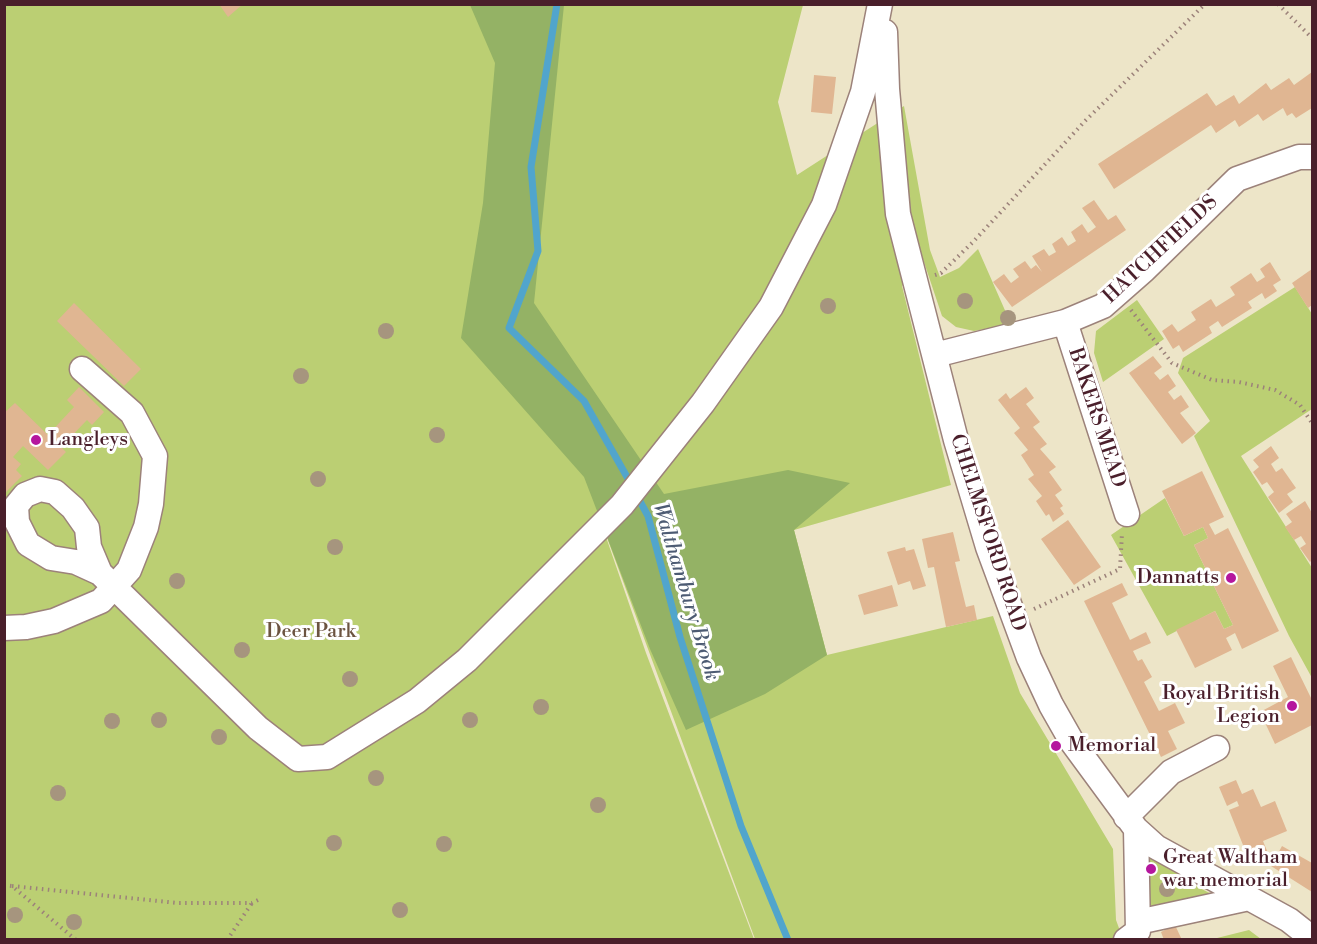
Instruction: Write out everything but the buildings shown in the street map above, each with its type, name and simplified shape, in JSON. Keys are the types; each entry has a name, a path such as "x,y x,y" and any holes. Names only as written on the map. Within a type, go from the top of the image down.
{"street":[{"name":"CHELMSFORD ROAD","path":"882,4 898,214 978,515 1014,617 1051,705 1072,742 1131,823 1156,847 1249,898 1312,938"},
{"path":"108,580 258,728 298,759 327,758 417,700 468,660 578,552 622,505 703,403 771,307 824,205 863,92 882,4"},
{"name":"HATCHFIELDS","path":"935,356 1065,322 1102,306 1237,179 1299,157 1312,157"},
{"name":"BAKERS MEAD","path":"1065,322 1126,510"},
{"path":"4,628 26,627 54,621 101,601 108,580 129,570 147,528 152,504 155,456 132,413 82,369"},
{"path":"1217,748 1171,772 1131,823 1132,931 1249,898"}],"path":[{"path":"916,281 940,273 965,250 1086,120 1205,4"},
{"path":"1278,4 1312,38"},
{"path":"1118,292 1172,363 1212,380 1239,382 1275,390 1300,405 1312,423"},
{"path":"1014,617 1120,569 1126,510"},
{"path":"4,885 178,903 252,903 258,900"},
{"path":"12,886 76,939"},
{"path":"227,939 252,903"}],"green space":[{"name":"Deer Park","path":"4,5 803,5 778,102 797,175 904,106 930,250 940,277 959,268 978,249 1011,324 974,331 956,327 942,316 923,259 902,286 951,485 794,530 827,655 993,616 1020,693 1113,849 1116,920 1123,939 755,939 596,508 646,653 754,939 5,939"},
{"path":"470,5 564,5 534,303 664,494 788,470 850,483 794,530 827,655 765,694 686,730 650,649 584,477 461,338 483,203 495,63"},
{"path":"1295,287 1312,314 1312,409 1241,456 1312,568 1312,678 1289,636 1194,436 1210,421 1178,373 1183,358"},
{"path":"1137,300 1164,339 1103,382 1094,353 1096,331"},
{"path":"1165,498 1184,536 1203,527 1208,538 1194,545 1233,625 1224,629 1215,611 1167,636 1111,535"},
{"path":"1142,848 1190,883 1225,901 1145,911"},
{"path":"1249,930 1261,939 1213,939"}],"waterway":[{"name":"Walthambury Brook","path":"557,4 531,167 538,251 509,328 584,401 631,484"},
{"name":"Walthambury Brook","path":"636,494 648,516 680,637 741,826 788,940"}],"place":[{"name":"Langleys","path":"36,440"},
{"name":"Dannatts","path":"1231,578"},
{"name":"Royal British Legion","path":"1292,706"},
{"name":"Memorial","path":"1056,746"},
{"name":"Great Waltham war memorial","path":"1151,869"}]}
